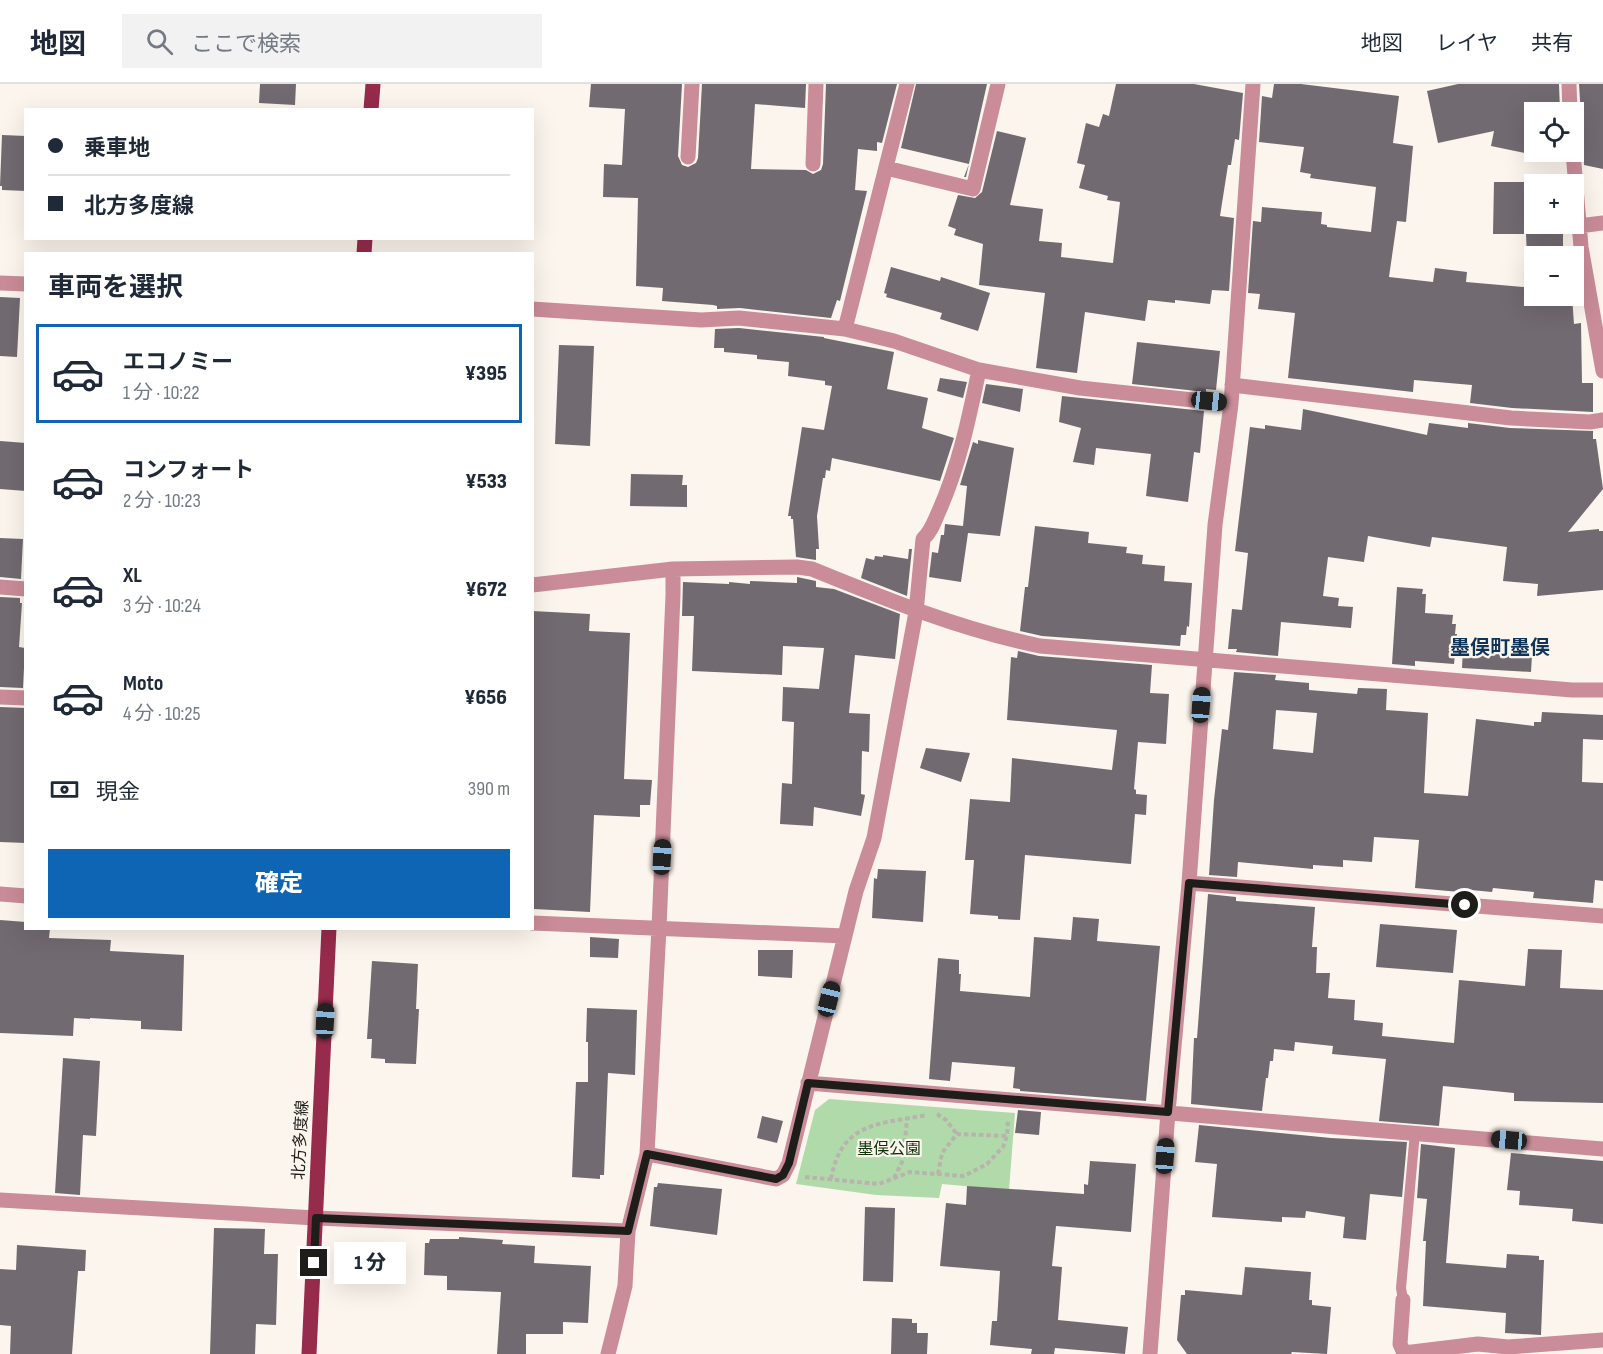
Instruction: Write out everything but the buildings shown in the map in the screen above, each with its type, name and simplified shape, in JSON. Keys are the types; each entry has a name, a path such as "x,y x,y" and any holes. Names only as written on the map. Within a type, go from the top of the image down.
{"main road":[{"path":"372,108 373,84"},
{"name":"北方多度線","path":"309,1354 329,930"}],"street":[{"path":"688,157 692,84"},
{"path":"813,164 816,84"},
{"path":"845,329 907,84"},
{"path":"886,168 973,189 998,84"},
{"path":"1150,1354 1168,1112 1189,883 1215,525 1231,404 1253,84"},
{"path":"1569,84 1570,102"},
{"path":"1584,225 1603,223"},
{"path":"1580,234 1603,371"},
{"path":"0,283 24,284"},
{"path":"534,309 701,320 739,318 845,329 894,341 980,370 1080,388 1231,404"},
{"path":"647,1154 776,1179 783,1175 789,1163 856,891 874,838 916,612 923,539 929,534 947,493 961,451 980,370"},
{"path":"1232,384 1510,418 1590,422 1603,420"},
{"path":"534,585 673,569 770,566 812,569 916,612 992,636 1040,646 1572,690 1603,690"},
{"path":"608,1354 625,1286 628,1231 647,1154 674,595 673,569"},
{"path":"0,587 24,589"},
{"path":"0,697 24,698"},
{"path":"1189,883 1603,916"},
{"path":"0,894 24,896"},
{"path":"534,922 845,936"},
{"path":"808,1083 1603,1149"},
{"path":"0,1200 316,1218 628,1231"},
{"path":"1403,1300 1400,1344 1404,1353 1478,1344 1508,1347 1603,1340"}],"lane":[{"path":"1403,1300 1401,1287 1415,1132"}],"path":[{"path":"783,1175 879,1184 910,1172 964,1176 987,1164 1003,1147 1007,1136 1009,1100"},
{"path":"831,1179 833,1164 839,1149 853,1135 874,1125 936,1113 946,1120 957,1134 1007,1136"},
{"path":"894,1178 903,1160 907,1119"},
{"path":"938,1174 942,1152 957,1134"}],"green space":[{"name":"墨俣公園","path":"829,1099 1015,1113 1009,1190 942,1184 939,1198 876,1195 796,1184 815,1110"}],"district":[{"name":"墨俣町墨俣","path":"1500,648"}],"route":[{"path":"314,1263 316,1218 628,1231 647,1154 776,1179 783,1175 789,1163 808,1083 1168,1112 1189,883 1465,905"}]}
